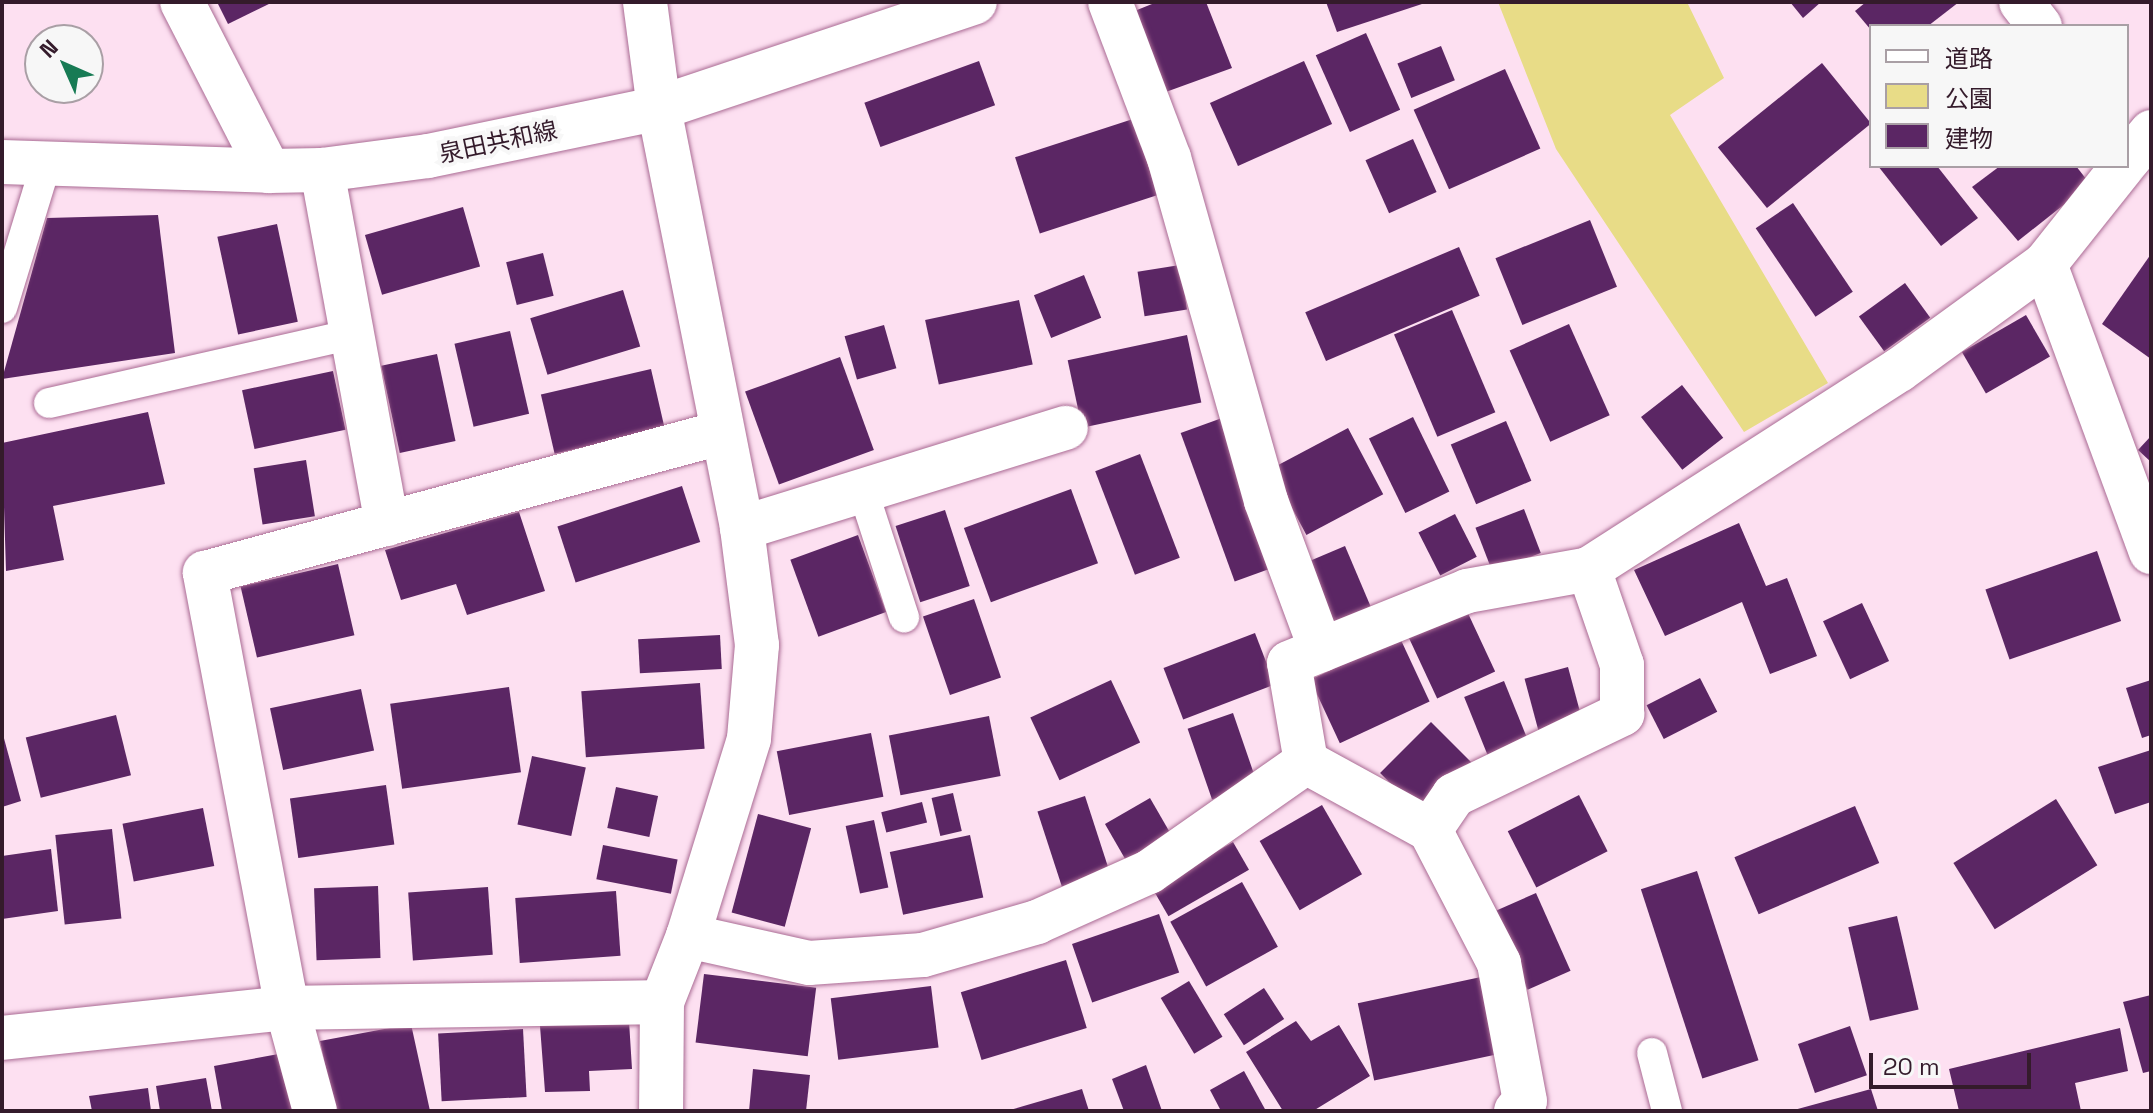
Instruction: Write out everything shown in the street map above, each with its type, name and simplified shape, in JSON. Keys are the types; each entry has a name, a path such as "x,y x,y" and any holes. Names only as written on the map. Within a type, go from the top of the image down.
{"street":[{"path":"182,2 269,171"},
{"path":"645,2 659,108 720,433 742,528 757,645 749,739 688,936 662,1002 661,1111"},
{"name":"泉田共和線","path":"2,162 45,167 269,171 322,170 428,156 659,108 975,2"},
{"path":"1110,2 1169,158 1266,501 1321,650"},
{"path":"2021,2 2038,24"},
{"path":"1306,762 1289,663 1467,591 1589,569 1899,370 2045,264 2118,168"},
{"path":"322,170 387,524"},
{"path":"2045,264 2151,552"},
{"path":"742,528 1066,428"},
{"path":"315,1111 287,1008 205,573 720,433"},
{"path":"1430,830 1454,795 1622,714 1622,665 1589,569"},
{"path":"688,936 809,963 923,955 1037,922 1149,872 1306,762"},
{"path":"1306,762 1430,830 1499,963 1525,1101 1516,1111"},
{"path":"2,1038 287,1008 662,1002"}],"lane":[{"path":"2,308 45,167"},
{"path":"49,403 352,334"},
{"path":"863,491 904,617"},
{"path":"1652,1053 1667,1111"}],"green space":[{"path":"1498,2 1687,2 1724,78 1670,115 1828,383 1744,432 1556,149"}],"building":[{"path":"217,2 273,2 228,24"},
{"path":"1157,2 1206,2 1232,68 1163,93 1132,12"},
{"path":"1326,2 1424,2 1425,3 1337,32"},
{"path":"1790,2 1821,2 1803,18"},
{"path":"1866,2 1959,2 1931,24 1869,24 1869,28 1855,11"},
{"path":"1366,33 1400,110 1350,132 1316,55"},
{"path":"1441,46 1455,80 1411,98 1397,64"},
{"path":"979,61 995,105 880,147 864,103"},
{"path":"1304,61 1332,124 1238,166 1210,103"},
{"path":"1822,63 1869,121 1869,125 1767,208 1718,147"},
{"path":"1505,69 1540,148 1449,189 1414,110"},
{"path":"1133,119 1158,195 1040,233 1015,157"},
{"path":"1413,139 1437,192 1389,213 1365,160"},
{"path":"1880,168 1939,168 1978,218 1941,246"},
{"path":"1997,168 2078,168 2090,184 2018,241 1972,187"},
{"path":"1793,203 1853,292 1816,317 1756,228"},
{"path":"463,207 480,267 382,295 365,235"},
{"path":"158,215 175,353 2,379 47,218"},
{"path":"1590,220 1617,287 1522,325 1495,258"},
{"path":"277,224 298,322 238,334 217,237"},
{"path":"1459,247 1480,296 1326,361 1305,312"},
{"path":"543,253 554,296 517,305 506,262"},
{"path":"2151,254 2151,359 2102,324"},
{"path":"1180,265 1187,309 1145,316 1138,272"},
{"path":"1084,275 1101,318 1051,338 1034,295"},
{"path":"1905,283 1930,318 1884,351 1859,317"},
{"path":"623,290 640,346 547,375 530,318"},
{"path":"1019,300 1033,365 939,385 925,320"},
{"path":"1452,310 1495,412 1437,437 1394,335"},
{"path":"2026,315 2050,357 1986,394 1962,352"},
{"path":"1569,324 1610,415 1550,442 1510,350"},
{"path":"884,325 896,368 857,380 845,336"},
{"path":"510,331 529,414 474,427 454,344"},
{"path":"1187,335 1201,402 1082,428 1068,360"},
{"path":"437,354 456,441 400,453 381,366"},
{"path":"840,357 874,450 779,485 745,392"},
{"path":"651,369 665,428 555,454 541,394"},
{"path":"333,371 345,430 255,449 242,390"},
{"path":"1682,385 1723,438 1682,470 1641,417"},
{"path":"148,412 165,484 53,506 64,560 6,571 2,443"},
{"path":"1413,417 1449,492 1405,513 1369,438"},
{"path":"1222,418 1276,566 1235,582 1181,433"},
{"path":"1506,421 1531,481 1476,504 1451,444"},
{"path":"1348,428 1383,494 1306,535 1271,469"},
{"path":"2151,436 2151,462 2138,450"},
{"path":"1140,454 1180,558 1135,575 1095,471"},
{"path":"306,460 315,516 263,525 254,468"},
{"path":"682,486 700,542 576,583 557,526"},
{"path":"1071,489 1098,563 991,602 964,528"},
{"path":"1524,509 1541,553 1492,572 1475,528"},
{"path":"945,510 970,586 920,602 896,526"},
{"path":"519,512 545,591 467,615 456,584 401,600 385,550"},
{"path":"1455,514 1477,557 1440,575 1418,533"},
{"path":"1739,523 1766,586 1787,578 1817,656 1770,674 1742,602 1665,636 1634,570"},
{"path":"858,535 886,612 818,637 790,560"},
{"path":"1345,546 1374,613 1336,629 1307,562"},
{"path":"2097,551 2121,621 2010,659 1985,589"},
{"path":"338,564 354,635 257,658 241,586"},
{"path":"974,599 1001,677 950,695 923,617"},
{"path":"1862,603 1889,661 1850,679 1823,621"},
{"path":"1466,609 1495,672 1437,699 1408,636"},
{"path":"1255,633 1275,684 1183,719 1164,668"},
{"path":"720,635 722,669 640,673 638,639"},
{"path":"1400,638 1430,701 1340,743 1310,680"},
{"path":"1568,667 1583,724 1540,736 1525,679"},
{"path":"1700,678 1717,712 1664,739 1647,705"},
{"path":"1111,680 1140,743 1059,780 1030,718"},
{"path":"2151,680 2151,735 2142,738 2126,688"},
{"path":"1504,681 1531,748 1491,764 1464,697"},
{"path":"700,683 705,749 586,757 581,691"},
{"path":"509,687 521,772 402,789 390,704"},
{"path":"361,689 374,751 283,770 270,708"},
{"path":"1233,713 1257,784 1212,800 1188,729"},
{"path":"116,715 131,775 41,798 26,737"},
{"path":"989,716 1001,776 901,795 889,735"},
{"path":"1431,722 1473,764 1422,815 1380,773"},
{"path":"2,731 21,801 2,807"},
{"path":"871,733 883,797 789,815 777,751"},
{"path":"2151,750 2151,802 2115,814 2098,767"},
{"path":"532,756 586,767 571,836 517,824"},
{"path":"386,785 394,844 298,858 290,798"},
{"path":"616,787 658,796 649,837 607,828"},
{"path":"953,793 962,831 940,836 932,798"},
{"path":"1579,795 1608,851 1536,887 1508,831"},
{"path":"1085,796 1109,871 1062,887 1037,811"},
{"path":"1150,798 1172,835 1126,861 1105,824"},
{"path":"2056,799 2097,865 1995,929 1953,863"},
{"path":"922,802 927,822 886,833 881,812"},
{"path":"1322,805 1362,874 1300,910 1260,841"},
{"path":"1855,806 1879,863 1759,914 1734,857"},
{"path":"203,808 214,866 134,882 123,824"},
{"path":"758,814 811,828 785,927 732,913"},
{"path":"874,820 888,887 860,894 846,826"},
{"path":"112,829 121,919 65,924 55,835"},
{"path":"970,835 983,898 903,915 890,852"},
{"path":"1233,842 1249,870 1168,916 1152,888"},
{"path":"603,845 678,860 671,894 596,879"},
{"path":"51,849 58,911 2,919 2,856"},
{"path":"1697,871 1758,1060 1702,1078 1641,889"},
{"path":"1242,882 1278,947 1206,986 1170,922"},
{"path":"378,886 381,958 317,960 314,888"},
{"path":"488,887 493,955 413,960 408,893"},
{"path":"616,891 621,956 520,963 515,898"},
{"path":"1536,893 1571,971 1528,990 1493,912"},
{"path":"1159,914 1179,973 1092,1003 1072,944"},
{"path":"1897,916 1919,1010 1870,1021 1848,927"},
{"path":"1066,960 1087,1028 982,1060 961,992"},
{"path":"704,974 816,988 808,1056 696,1042"},
{"path":"1481,977 1497,1054 1374,1080 1358,1003"},
{"path":"1189,981 1222,1037 1194,1054 1161,998"},
{"path":"931,986 939,1048 838,1060 831,998"},
{"path":"1264,988 1284,1019 1244,1045 1224,1014"},
{"path":"2151,995 2151,1071 2143,1073 2123,1002"},
{"path":"629,1021 632,1069 589,1071 590,1091 545,1092 540,1026"},
{"path":"1296,1021 1311,1041 1339,1025 1370,1076 1313,1111 1283,1111 1246,1052"},
{"path":"411,1024 430,1111 335,1111 320,1041"},
{"path":"1850,1026 1867,1075 1815,1093 1798,1044"},
{"path":"2120,1028 2128,1071 2075,1083 2081,1111 1959,1111 1949,1069"},
{"path":"523,1029 527,1097 442,1101 438,1033"},
{"path":"284,1053 297,1111 222,1111 214,1066"},
{"path":"1146,1065 1162,1111 1124,1111 1112,1079"},
{"path":"753,1069 810,1075 806,1111 749,1111"},
{"path":"1244,1071 1266,1111 1221,1111 1210,1090"},
{"path":"206,1078 212,1111 160,1111 156,1086"},
{"path":"148,1088 151,1111 92,1111 89,1096"},
{"path":"1082,1089 1089,1111 1010,1111 1010,1110"},
{"path":"1871,1089 1878,1111 1794,1111 1794,1110"}]}
